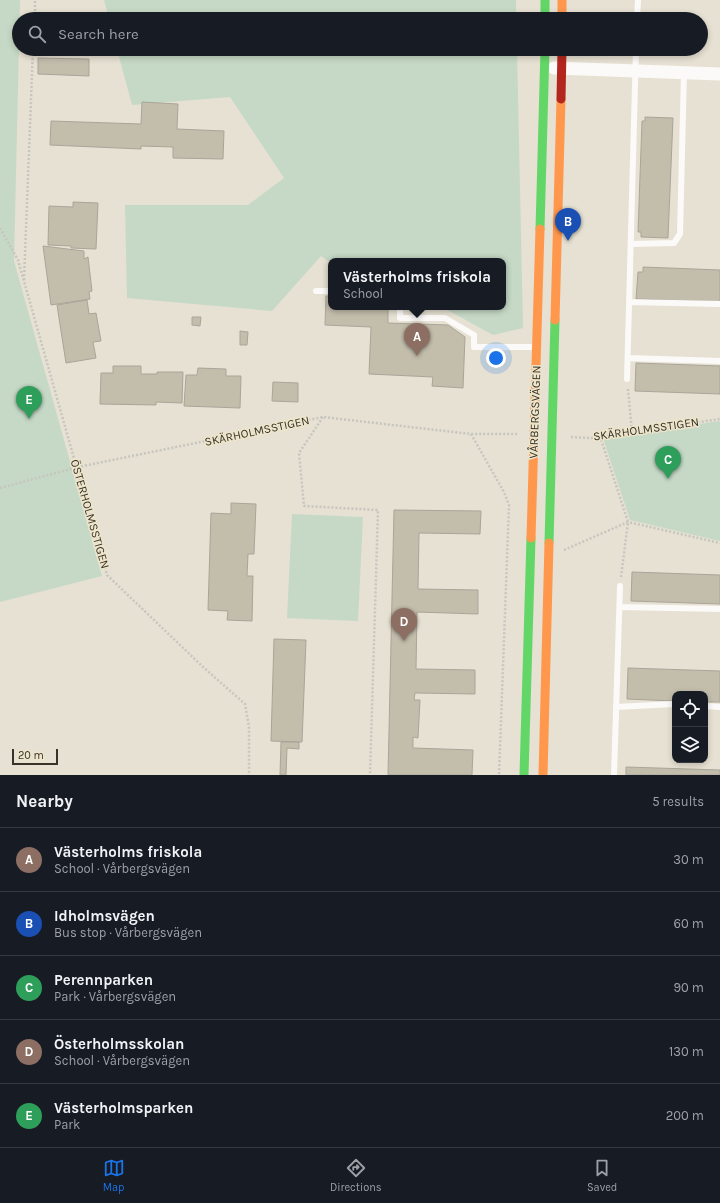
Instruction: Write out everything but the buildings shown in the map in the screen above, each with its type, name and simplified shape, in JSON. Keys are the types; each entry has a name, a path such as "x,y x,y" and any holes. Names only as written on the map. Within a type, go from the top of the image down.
{"street":[{"path":"545,12 546,0"},
{"path":"562,0 562,12"},
{"name":"VÅRBERGSVÄGEN","path":"524,775 545,56"},
{"name":"VÅRBERGSVÄGEN","path":"543,775 562,56"},
{"path":"544,68 720,74"}],"lane":[{"path":"637,12 638,0"},
{"path":"627,379 636,56"},
{"path":"631,244 674,243 680,234 684,72"},
{"path":"316,291 328,291"},
{"path":"629,302 720,304"},
{"path":"400,310 400,318 445,318 474,335 474,347 537,347"},
{"path":"628,358 720,361"},
{"path":"614,775 620,586"},
{"path":"620,607 720,609"},
{"path":"616,706 672,704"},
{"path":"708,706 720,707"}],"path":[{"path":"35,0 35,12"},
{"path":"24,284 33,56"},
{"name":"ÖSTERHOLMSSTIGEN","path":"0,228 18,260 78,467 107,575 203,667 245,704 249,727 249,775"},
{"path":"627,379 632,432"},
{"path":"323,417 299,453 304,506 378,510 370,775"},
{"name":"SKÄRHOLMSSTIGEN","path":"0,488 78,467 323,417 471,434 517,434"},
{"name":"SKÄRHOLMSSTIGEN","path":"571,437 591,438 720,419"},
{"path":"471,434 504,492 509,505 499,775"},
{"path":"600,436 628,522 620,586"},
{"path":"548,557 628,522 720,543"}],"green space":[{"path":"0,0 20,0 20,12 12,12 12,56 19,56 14,261 102,576 0,602"},
{"path":"104,0 516,0 516,12 107,12"},
{"path":"119,56 517,56 523,328 493,335 447,310 506,310 506,258 328,258 328,261 321,256 272,311 127,298 125,205 248,205 284,178 230,97 132,105"},
{"path":"720,421 720,541 630,520 603,438"},
{"path":"292,514 363,517 358,621 287,618"}],"traffic: fast":[{"path":"545,0 545,12"},
{"path":"540,229 545,56"},
{"path":"549,543 555,320"},
{"path":"524,775 531,538"}],"traffic: slow":[{"path":"562,0 562,12"},
{"path":"555,320 561,99"},
{"path":"531,538 540,229"},
{"path":"543,775 549,543"}],"traffic: jam":[{"path":"561,99 562,56"}],"place":[{"name":"Idholmsvägen","path":"568,241"},
{"name":"Västerholms friskola","path":"417,356"},
{"name":"Västerholmsparken","path":"29,419"},
{"name":"Perennparken","path":"668,479"},
{"name":"Österholmsskolan","path":"404,641"}]}
